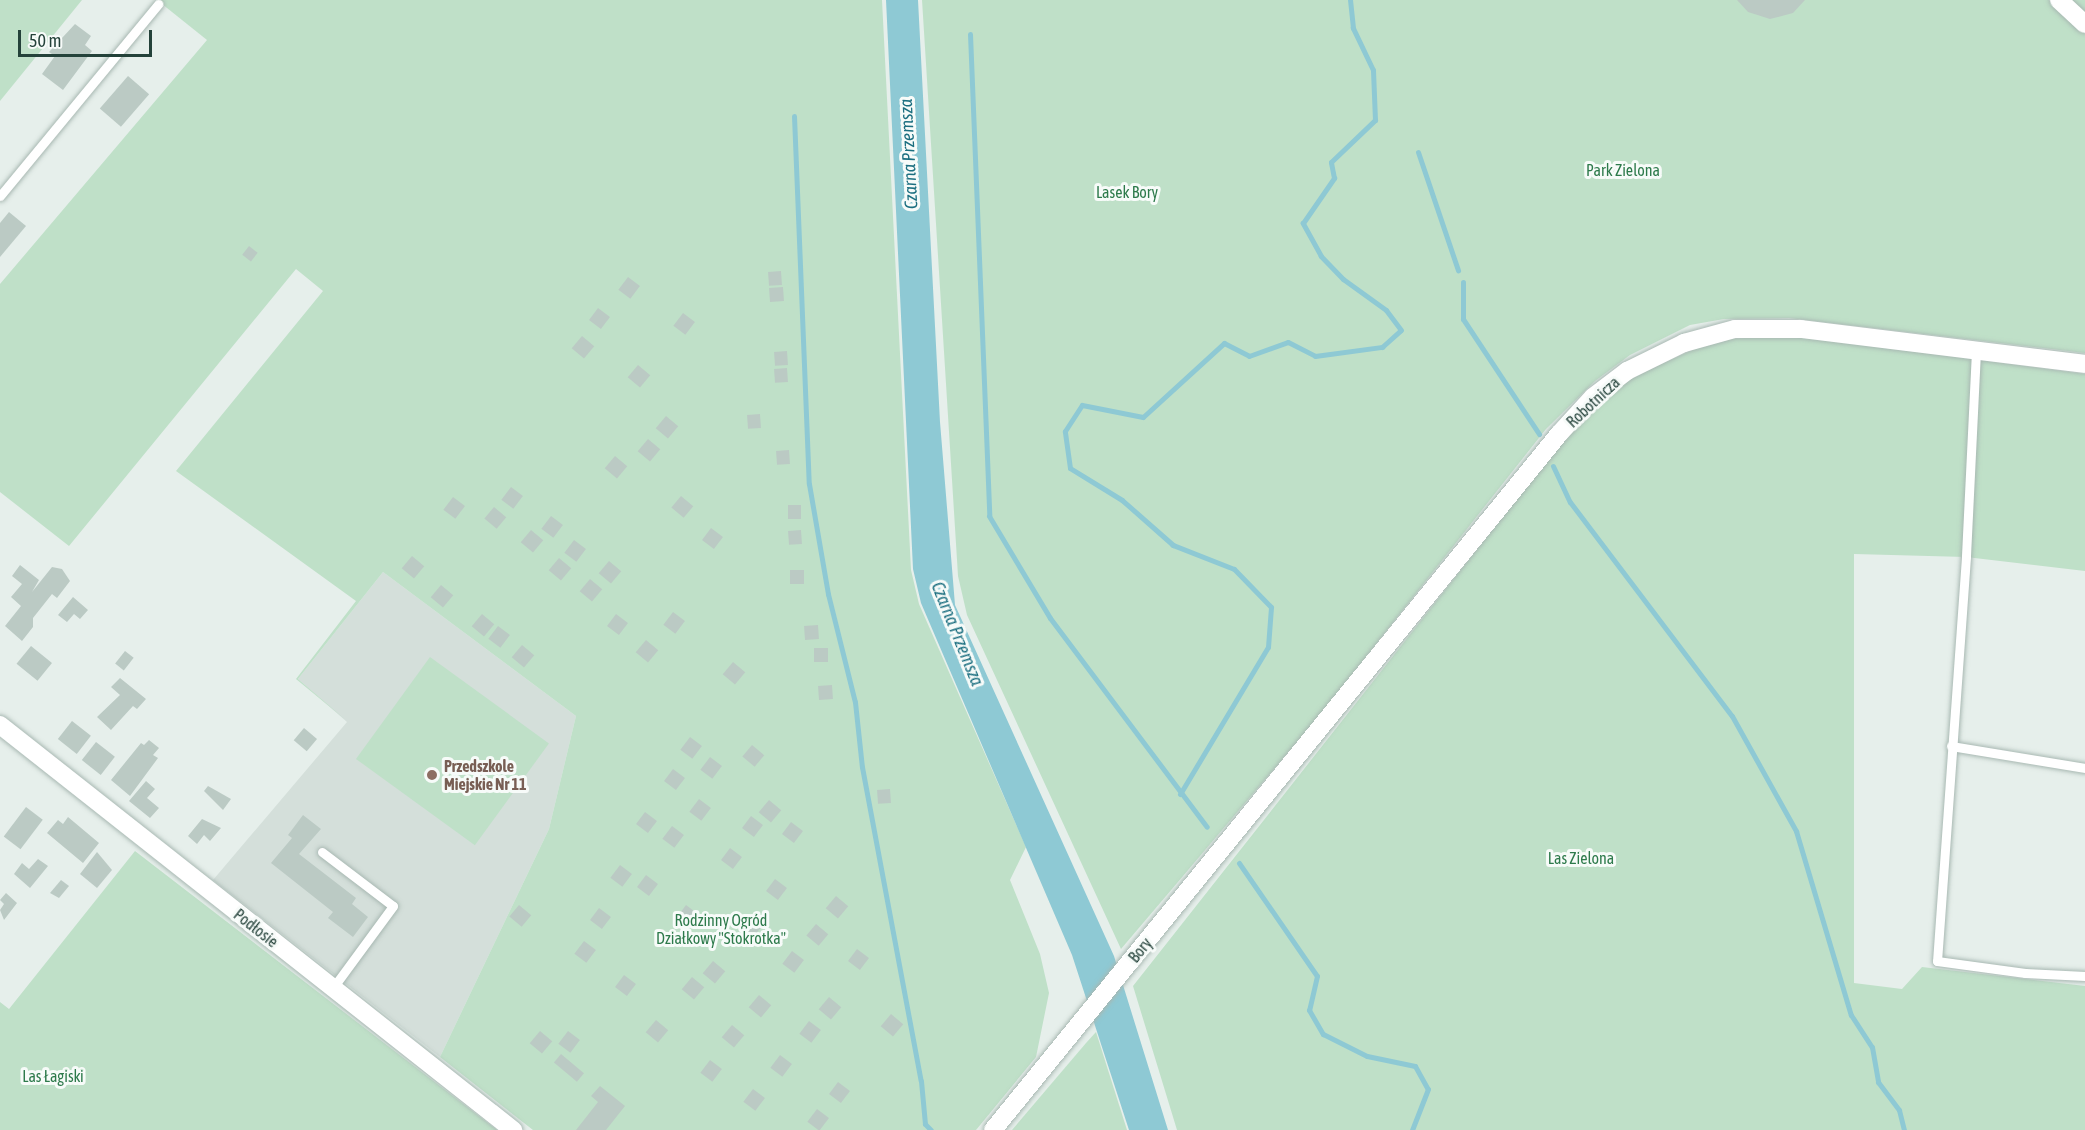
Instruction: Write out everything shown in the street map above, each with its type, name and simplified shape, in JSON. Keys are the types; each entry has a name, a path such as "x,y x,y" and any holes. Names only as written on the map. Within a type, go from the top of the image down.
{"street":[{"path":"2059,0 2085,24"},
{"name":"Robotnicza","path":"1286,769 1559,434 1593,397 1627,371 1684,343 1735,329 1801,329 2085,364"},
{"name":"Podłosie","path":"0,725 513,1130"},
{"name":"Bory","path":"993,1130 1286,769"}],"lane":[{"path":"0,196 158,4"},
{"path":"1976,351 1966,557 1937,961 2025,973 2085,976"},
{"path":"1951,746 2085,768"},
{"path":"322,852 393,906 332,989"}],"shaded area":[{"name":"Przedszkole Miejskie Nr 11","path":"383,572 576,716 549,829 440,1057 213,880 347,722 298,679"}],"green space":[{"path":"0,0 82,0 0,101"},
{"name":"Rodzinny Ogród Działkowy \"Stokrotka\"","path":"157,0 882,0 911,570 919,604 1026,847 1010,880 1040,954 1049,993 1036,1057 976,1130 533,1130 440,1057 549,829 576,716 383,572 298,679 347,721 296,679 356,601 176,471 323,291 296,269 69,546 0,492 0,284 207,40"},
{"path":"922,0 2085,0 2085,353 1789,318 1724,319 1690,325 1630,355 1595,381 1546,429 1319,716 1121,949 967,615 958,576"},
{"name":"Las Zielona","path":"1787,335 2085,374 2085,571 1966,557 1854,554 1854,983 1902,989 1922,967 2085,986 2085,1130 1177,1130 1133,986 1561,443 1598,405 1635,376 1699,347 1731,339"},
{"path":"430,657 549,743 475,845 356,759"},
{"name":"Las Łagiski","path":"135,851 497,1130 0,1130 0,1002 9,1009"},
{"path":"1096,1032 1127,1130 1012,1130 1086,1043"}],"water":[{"name":"Czarna Przemsza","path":"886,0 918,0 940,422 955,605 1114,956 1168,1130 1129,1130 1072,955 921,603 913,569"}],"building":[{"path":"1737,0 1805,0 1793,13 1770,19 1748,12"},
{"path":"75,24 91,36 85,45 92,51 63,90 42,74 55,56 49,52"},
{"path":"128,76 149,94 121,127 100,108"},
{"path":"9,212 26,226 0,257 0,223"},
{"path":"249,246 258,253 251,261 242,255"},
{"path":"781,271 782,285 769,286 768,272"},
{"path":"628,277 640,286 630,299 618,290"},
{"path":"783,287 784,301 770,302 769,288"},
{"path":"598,308 610,317 601,329 589,320"},
{"path":"683,313 695,322 685,335 673,326"},
{"path":"582,336 594,346 584,359 572,348"},
{"path":"787,351 788,365 775,366 774,352"},
{"path":"638,365 650,375 640,388 628,377"},
{"path":"787,368 788,382 775,383 774,369"},
{"path":"760,414 761,428 748,429 747,415"},
{"path":"666,416 678,426 668,439 656,428"},
{"path":"648,439 660,449 650,462 638,451"},
{"path":"789,450 790,464 777,465 776,451"},
{"path":"615,456 627,466 617,479 605,468"},
{"path":"511,487 523,496 513,509 501,500"},
{"path":"681,496 693,506 684,518 671,507"},
{"path":"453,497 465,506 455,519 443,510"},
{"path":"788,505 801,505 801,519 788,519"},
{"path":"494,507 506,517 497,529 484,518"},
{"path":"551,516 563,525 553,538 541,529"},
{"path":"711,528 723,537 714,549 702,540"},
{"path":"531,530 543,540 533,553 521,542"},
{"path":"801,530 802,544 789,545 788,531"},
{"path":"574,540 586,549 576,562 564,553"},
{"path":"412,556 424,566 414,579 402,568"},
{"path":"559,558 571,568 561,581 549,570"},
{"path":"609,561 621,571 611,584 599,573"},
{"path":"20,565 39,580 32,592 52,567 62,569 70,581 57,598 52,594 33,618 33,627 22,641 5,626 21,606 11,597 22,584 12,576"},
{"path":"790,570 804,570 804,584 790,584"},
{"path":"590,579 602,589 592,602 580,591"},
{"path":"441,585 453,595 443,608 431,597"},
{"path":"73,597 88,610 80,619 74,614 67,622 58,615"},
{"path":"673,612 685,621 675,634 663,625"},
{"path":"482,614 494,624 484,637 472,626"},
{"path":"616,614 628,623 619,635 607,626"},
{"path":"818,625 819,639 805,640 804,626"},
{"path":"498,626 510,635 500,648 488,639"},
{"path":"646,640 658,650 648,663 636,652"},
{"path":"522,645 534,655 524,668 512,657"},
{"path":"31,646 52,663 38,681 17,664"},
{"path":"814,648 828,648 828,662 814,662"},
{"path":"125,651 134,658 124,670 115,664"},
{"path":"733,662 745,672 735,685 723,674"},
{"path":"120,678 146,699 137,709 133,706 111,730 97,717 120,695 111,687"},
{"path":"832,685 833,699 819,700 818,686"},
{"path":"72,721 91,736 77,754 58,739"},
{"path":"304,728 317,739 307,751 294,740"},
{"path":"690,737 702,746 692,759 680,750"},
{"path":"149,740 159,748 153,755 158,758 130,796 111,780 141,743 144,745"},
{"path":"96,742 115,757 101,775 82,760"},
{"path":"752,745 764,755 755,767 742,756"},
{"path":"710,757 722,766 712,779 700,770"},
{"path":"673,769 685,778 676,790 664,781"},
{"path":"146,781 155,789 147,798 159,808 150,818 129,801"},
{"path":"208,786 231,799 223,810 204,791"},
{"path":"890,789 891,803 878,804 877,790"},
{"path":"699,799 711,808 701,821 689,812"},
{"path":"769,800 781,810 771,823 759,812"},
{"path":"26,807 43,820 21,849 4,837"},
{"path":"645,812 657,821 648,833 636,824"},
{"path":"303,815 321,829 299,854 356,898 352,904 368,917 353,937 328,918 333,912 271,863 292,838 288,835"},
{"path":"751,816 763,825 754,837 742,828"},
{"path":"68,817 99,843 83,863 47,833 58,820 63,824"},
{"path":"202,819 221,828 210,841 204,835 197,844 188,836"},
{"path":"791,822 803,831 794,843 782,834"},
{"path":"672,826 684,835 674,848 662,839"},
{"path":"730,848 742,857 733,869 721,860"},
{"path":"97,852 112,870 97,888 80,874"},
{"path":"38,859 48,866 30,888 14,874 22,863 29,869"},
{"path":"620,865 632,874 622,887 610,878"},
{"path":"646,875 658,884 649,896 637,887"},
{"path":"775,879 787,888 778,900 766,891"},
{"path":"61,880 69,886 59,898 50,893"},
{"path":"6,893 17,903 4,920 0,910 4,904 0,900"},
{"path":"836,896 848,906 838,919 826,908"},
{"path":"519,905 531,915 522,927 509,916"},
{"path":"686,905 698,914 688,927 676,918"},
{"path":"599,908 611,917 602,929 590,920"},
{"path":"749,917 761,927 751,940 739,929"},
{"path":"816,924 828,934 819,946 806,935"},
{"path":"584,941 596,950 586,963 574,954"},
{"path":"857,949 869,958 860,970 848,961"},
{"path":"792,951 804,960 794,973 782,964"},
{"path":"713,961 725,971 715,984 703,973"},
{"path":"624,975 636,984 627,996 615,987"},
{"path":"692,977 704,987 694,1000 682,989"},
{"path":"759,995 771,1005 761,1018 749,1007"},
{"path":"829,997 841,1007 831,1020 819,1009"},
{"path":"891,1014 903,1024 893,1037 881,1026"},
{"path":"656,1020 668,1030 658,1043 646,1032"},
{"path":"809,1021 821,1030 811,1043 799,1034"},
{"path":"732,1025 744,1035 734,1048 722,1037"},
{"path":"540,1031 552,1041 542,1054 530,1043"},
{"path":"568,1031 580,1040 570,1053 558,1044"},
{"path":"561,1054 584,1073 577,1082 554,1062"},
{"path":"780,1055 792,1064 782,1077 770,1068"},
{"path":"710,1060 722,1069 712,1082 700,1073"},
{"path":"838,1082 850,1091 841,1103 829,1094"},
{"path":"600,1086 625,1106 606,1130 576,1130 598,1102 591,1096"},
{"path":"753,1089 765,1098 755,1111 743,1102"},
{"path":"817,1109 829,1118 820,1130 807,1122"}],"waterway":[{"path":"1180,794 1268,647 1271,607 1234,569 1173,545 1122,500 1070,468 1065,431 1082,405 1143,417 1224,343 1249,356 1288,342 1315,356 1382,347 1401,330 1386,310 1343,279 1321,256 1303,223 1334,178 1331,162 1375,120 1373,70 1353,28 1350,0"},
{"path":"970,34 989,516 1050,618 1207,827"},
{"path":"794,116 809,484 828,594 855,702 862,767 921,1081 925,1124 931,1130"},
{"path":"1418,152 1458,270"},
{"path":"1463,282 1463,319 1539,434"},
{"path":"1553,466 1570,502 1732,716 1796,831 1851,1015 1872,1047 1878,1082 1899,1110 1904,1130"},
{"path":"1239,863 1317,976 1309,1010 1323,1034 1367,1056 1415,1066 1428,1089 1412,1130"}],"place":[{"name":"Przedszkole Miejskie Nr 11","path":"432,775"}],"park label":[{"name":"Park Zielona","path":"1623,170"},
{"name":"Lasek Bory","path":"1127,192"}]}
